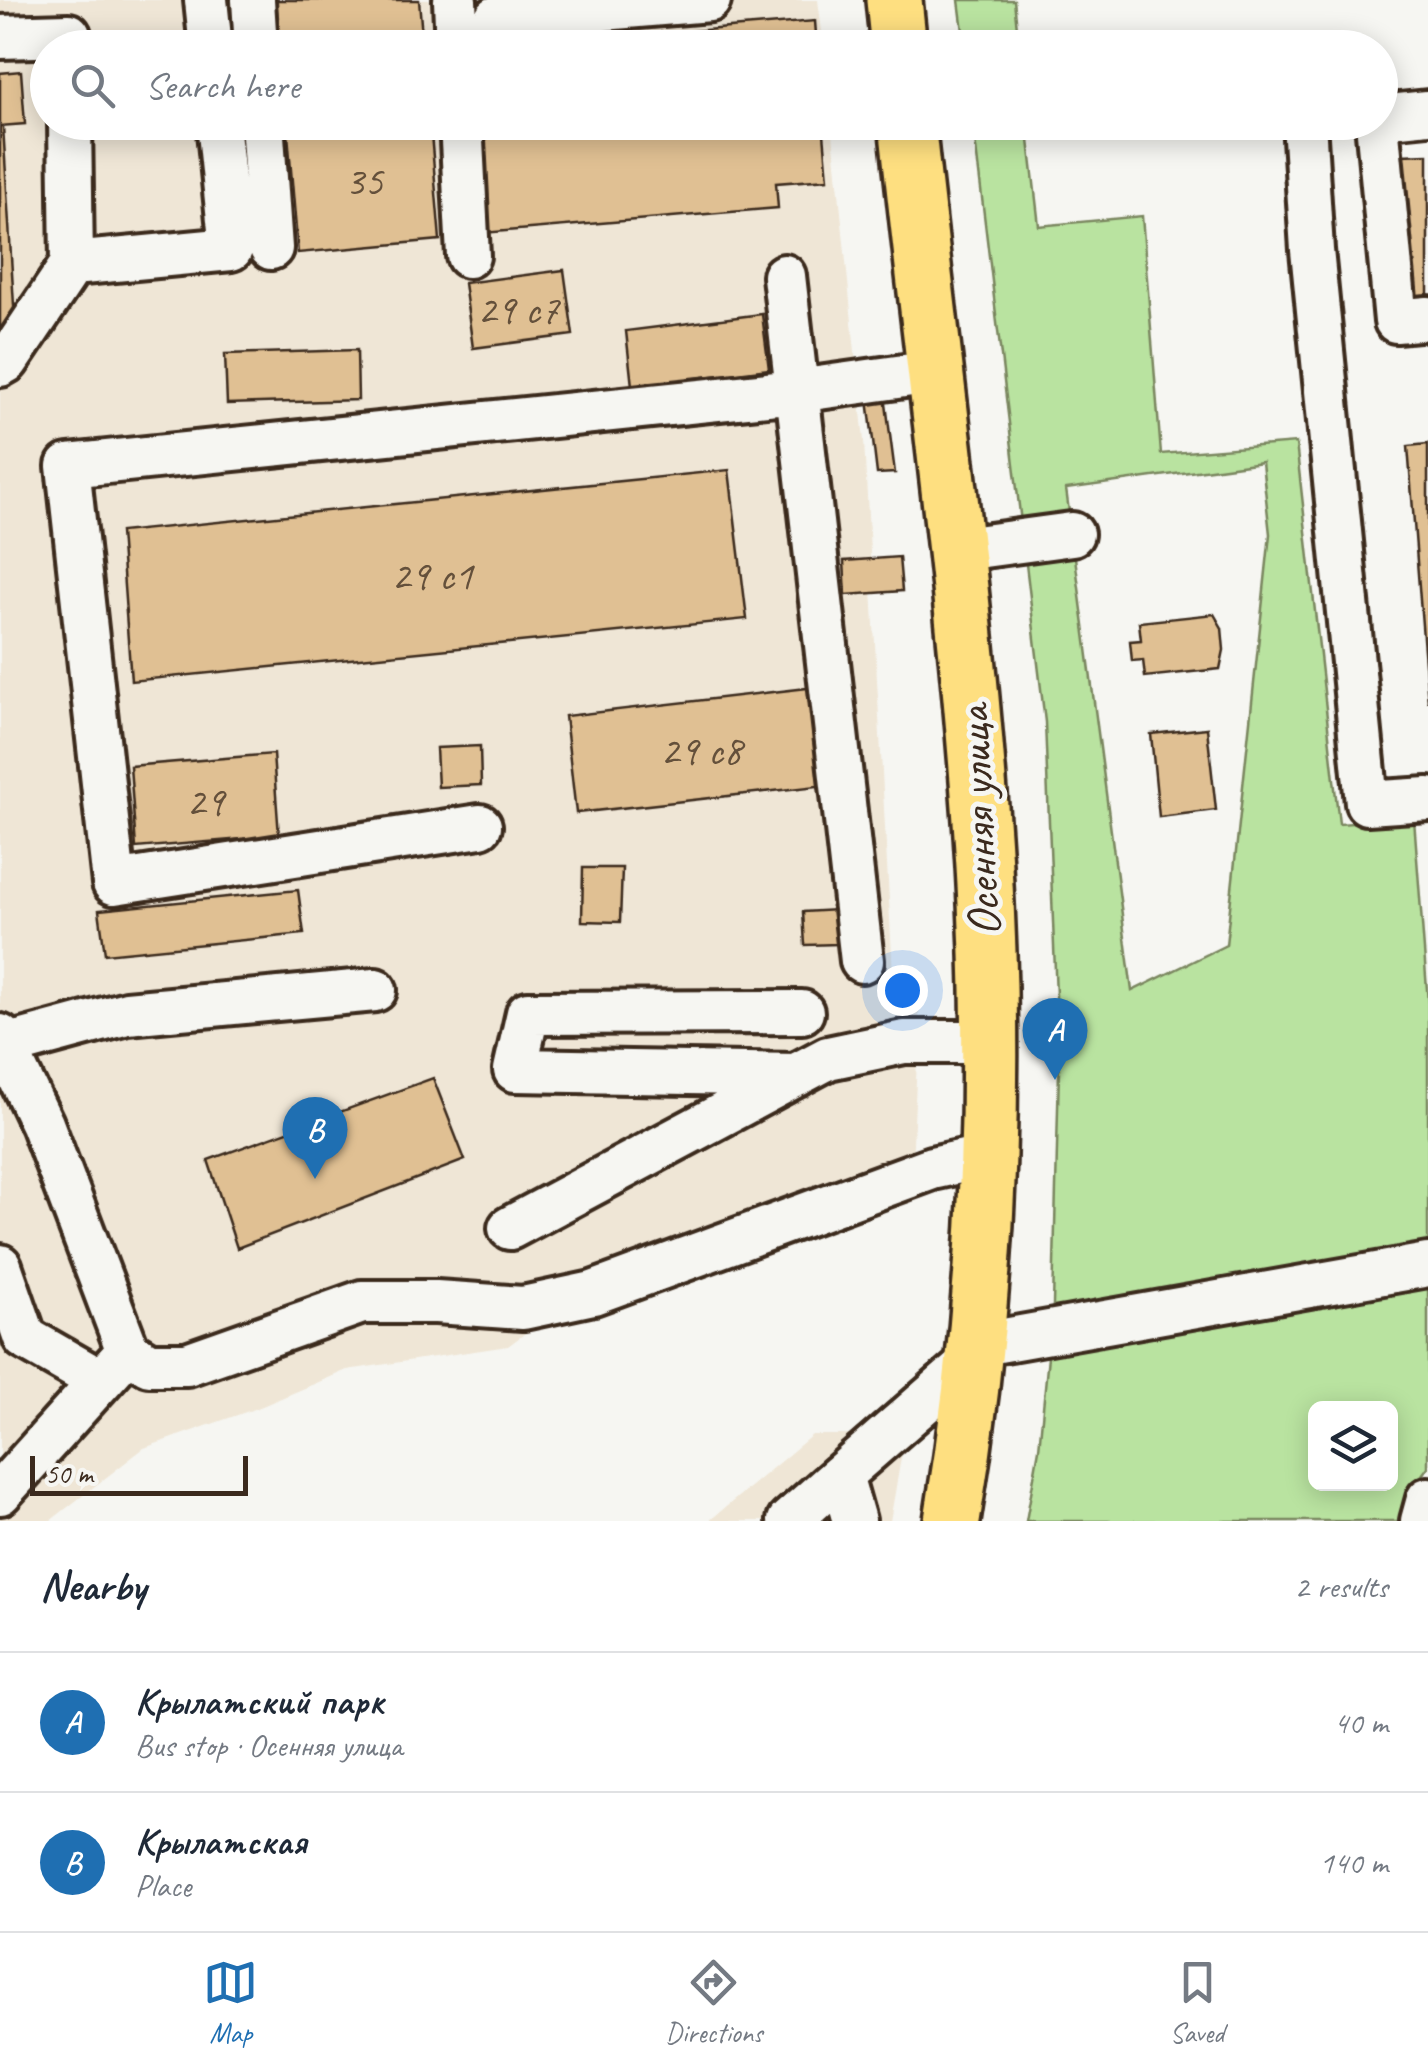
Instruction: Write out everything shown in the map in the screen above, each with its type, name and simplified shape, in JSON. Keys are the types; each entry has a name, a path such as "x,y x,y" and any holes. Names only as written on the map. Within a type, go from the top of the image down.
{"main road":[{"path":"894,0 897,30"},
{"name":"Осенняя улица","path":"909,140 969,675 984,868 987,1156 975,1351 952,1521"}],"lane":[{"path":"206,0 208,30"},
{"path":"252,0 254,30"},
{"path":"454,0 456,30"},
{"path":"496,18 709,0"},
{"path":"0,37 30,36"},
{"path":"1398,117 1428,112"},
{"path":"0,365 7,361 72,264 70,140"},
{"path":"72,264 231,249 220,140"},
{"path":"263,140 271,248"},
{"path":"462,140 468,256"},
{"path":"1305,140 1312,250 1366,803 1428,799"},
{"path":"1381,140 1396,321 1428,318"},
{"path":"784,276 862,961"},
{"path":"480,826 114,883 68,466 797,391 933,372"},
{"path":"954,550 1072,534"},
{"path":"114,1366 42,1124 12,1090 2,1041 127,1013 376,990"},
{"path":"797,1075 515,1070 528,1013 802,1012"},
{"path":"510,1228 828,1058 904,1042 988,1042"},
{"path":"0,1266 12,1343 114,1366 187,1364 362,1302 524,1308 593,1293 932,1168 987,1156"},
{"path":"789,1521 975,1351 1428,1265"},
{"path":"0,1494 114,1366"},
{"path":"841,1475 854,1521"},
{"path":"1422,1521 1428,1499"}],"shaded area":[{"path":"0,0 818,0 822,30 30,30 30,140 834,140 864,441 893,974 921,978 912,1164 597,1280 508,1346 347,1370 260,1407 144,1448 50,1521 0,1521"},
{"path":"812,1435 905,1435 890,1521 709,1521"}],"green space":[{"path":"959,0 1014,0 1017,30 963,30"},
{"path":"975,140 1029,140 1039,226 1142,216 1161,454 1296,443 1339,824 1414,819 1428,1003 1428,1467 1413,1487 1412,1521 1026,1521 1039,1449 1053,1305 1059,1070 1045,722","holes":["1262,462 1270,534 1226,945 1132,991 1066,489"]}],"building":[{"path":"276,0 419,0 422,30 278,30"},
{"path":"815,21 816,30 705,30"},
{"path":"21,71 25,124 0,126 0,73"},
{"path":"0,126 16,338 0,339"},
{"path":"289,140 432,140 440,240 298,253"},
{"path":"475,140 825,140 828,179 776,183 778,208 483,233"},
{"path":"1428,154 1428,305 1411,306 1401,155"},
{"path":"564,270 573,335 473,348 464,283"},
{"path":"762,314 769,369 632,386 626,331"},
{"path":"357,350 358,400 227,404 225,354"},
{"path":"885,396 895,473 877,474 868,399"},
{"path":"1428,444 1428,702 1408,446"},
{"path":"729,470 747,619 131,681 120,532"},
{"path":"899,557 902,591 846,595 844,561"},
{"path":"1214,614 1222,628 1224,650 1220,669 1145,677 1143,660 1132,661 1130,641 1141,640 1139,622"},
{"path":"825,686 836,784 576,813 565,716"},
{"path":"1207,728 1216,810 1159,817 1151,734"},
{"path":"480,746 481,785 438,787 436,748"},
{"path":"273,754 279,836 136,848 130,766"},
{"path":"583,868 622,868 620,922 582,921"},
{"path":"298,890 304,934 105,954 99,910"},
{"path":"837,910 838,944 805,945 803,912"},
{"path":"433,1078 465,1160 237,1248 208,1160"}],"place":[{"name":"Крылатский парк","path":"1055,1080"},
{"name":"Крылатская","path":"315,1179"}]}
